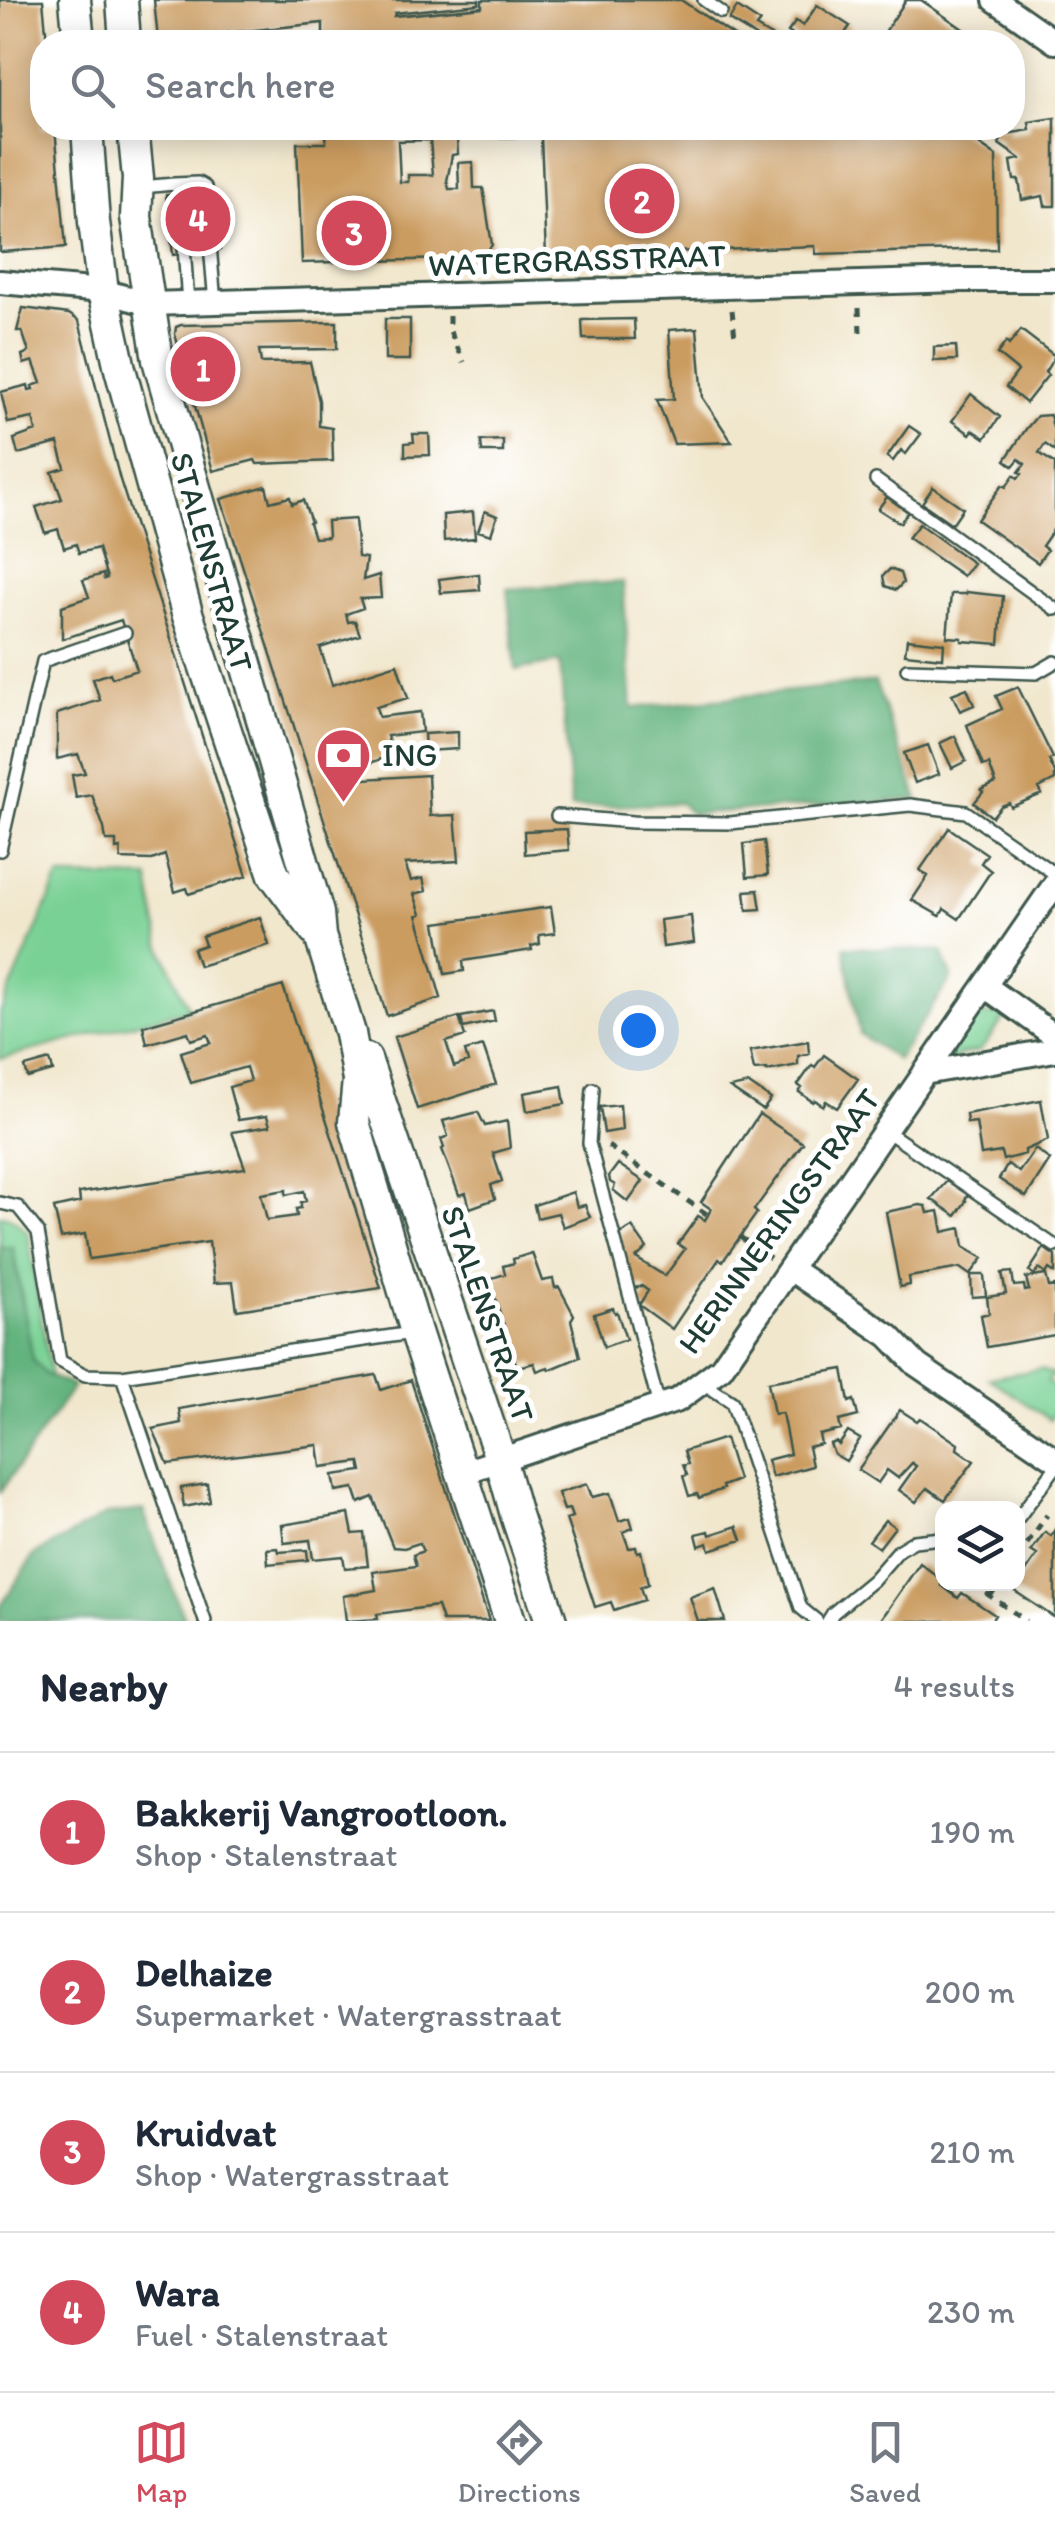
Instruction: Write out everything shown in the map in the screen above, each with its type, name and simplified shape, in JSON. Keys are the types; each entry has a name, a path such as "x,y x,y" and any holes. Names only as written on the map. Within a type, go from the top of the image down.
{"street":[{"path":"74,0 77,30"},
{"path":"122,0 125,30"},
{"path":"995,0 1055,42"},
{"name":"STALENSTRAAT","path":"88,140 103,290 180,615 274,876 320,936"},
{"name":"STALENSTRAAT","path":"135,140 136,218 163,379 350,1033 358,1080 354,1122 416,1332 510,1621"},
{"path":"92,183 138,182"},
{"name":"WATERGRASSTRAAT","path":"0,282 103,290 149,304 1055,280"},
{"path":"180,615 226,600"},
{"name":"HERINNERINGSTRAAT","path":"461,1473 678,1400 721,1368 1055,884"},
{"path":"985,986 1055,1036"},
{"name":"STALENSTRAAT","path":"350,1033 366,1058 551,1621"},
{"path":"924,1074 1055,1050"},
{"path":"790,1270 889,1336 917,1364 1052,1453"},
{"path":"416,1332 452,1318"}],"lane":[{"path":"704,0 721,12"},
{"path":"138,182 198,183 205,187 215,303"},
{"path":"174,184 180,191 188,303"},
{"path":"876,480 1055,608"},
{"path":"0,850 43,661 125,634"},
{"path":"907,669 1036,672 1055,662"},
{"path":"557,816 730,823 910,805 966,812 1055,874"},
{"path":"593,1089 589,1143 660,1406"},
{"path":"885,1130 1055,1246"},
{"path":"0,1203 18,1207 38,1232 60,1362 85,1375 122,1376 416,1332"},
{"path":"122,1376 206,1621"},
{"path":"703,1383 732,1402 801,1608 817,1621"},
{"path":"1025,1505 1052,1453"},
{"path":"828,1621 874,1580 899,1550 914,1541 935,1539"}],"path":[{"path":"859,300 860,333"},
{"path":"732,302 734,337"},
{"path":"450,313 449,329 464,362"},
{"path":"590,1133 708,1215"},
{"path":"740,1237 790,1270"},
{"path":"1025,1547 1055,1504"},
{"path":"983,1591 1022,1620"},
{"path":"990,1596 993,1591"}],"green space":[{"path":"623,582 632,708 875,682 918,799 692,814 680,803 571,808 560,662 516,670 507,589"},
{"path":"59,877 149,878 160,944 189,1009 0,1059 0,1013"},
{"path":"844,947 942,951 952,977 897,1060 860,1034"},
{"path":"1009,1012 980,1051 938,1063 970,1017"},
{"path":"0,1215 12,1219 28,1233 51,1377 33,1360 13,1249 0,1247"},
{"path":"0,1247 13,1248 33,1360 46,1375 74,1386 0,1492"},
{"path":"1041,1369 1053,1375 1048,1382 1055,1387 1055,1412 1050,1420 989,1378"},
{"path":"143,1510 185,1621 0,1621 0,1607 34,1555 108,1514"}],"building":[{"path":"0,0 43,0 46,30 30,30 30,140 56,140 66,247 0,251"},
{"path":"154,0 479,0 479,4 394,16 482,7 482,0 681,0 725,30 323,30 323,23 255,30 157,30"},
{"path":"906,0 921,0 965,30 886,30"},
{"path":"817,5 850,26 847,30 789,30 796,21 803,26"},
{"path":"737,7 760,22 756,27 761,30 745,30 729,20"},
{"path":"1055,118 1055,206 1045,206 1043,196 1022,200 1011,161 1020,159 999,144 1001,140 1025,140 1029,122"},
{"path":"326,140 430,140 457,140 458,154 452,155 447,181 449,189 459,189 458,163 473,162 474,188 483,188 492,245 482,258 302,263 297,143","holes":["430,140 433,175 408,175 408,182 400,182 398,141"]},
{"path":"541,140 973,140 996,156 997,249 816,254 815,246 546,257"},
{"path":"214,190 220,250 173,255 166,195"},
{"path":"23,308 69,314 79,321 120,480 247,876 189,894 187,888 175,892 165,855 152,860 121,859 116,841 106,841 92,795 76,798 72,775 85,773 78,754 57,759 57,714 100,700 93,679 137,670 121,620 62,639 62,606 89,597 83,580 103,574 107,578 98,548 79,553 76,544 64,548 58,529 45,533 36,507 62,499 52,472 65,468 58,443 18,454 14,439 36,431 33,418 8,423 1,392 28,385 29,390 41,383 33,361 24,364 22,355 29,352 22,331 17,331"},
{"path":"385,319 410,319 410,360 385,360"},
{"path":"634,319 635,339 583,339 582,320"},
{"path":"337,322 337,349 259,350 261,363 310,362 319,401 319,426 332,428 333,461 257,464 255,460 213,471 176,327"},
{"path":"697,328 703,398 732,442 674,444 657,400 674,399 669,330"},
{"path":"1021,330 1055,356 1045,372 1048,375 1026,403 1006,387 1018,371 997,354"},
{"path":"956,346 957,360 934,361 934,347"},
{"path":"971,394 1000,417 985,438 973,430 970,434 952,421"},
{"path":"1050,415 1055,451 1045,444 1039,453 1055,464 1055,527 1042,546 1047,550 1038,563 977,520 1002,485 1006,487 1014,475 1018,478 1022,474 1019,472 1025,464 1019,459 1013,466 1005,460 1026,429 1037,416"},
{"path":"909,426 921,434 906,454 901,450 893,461 887,457"},
{"path":"413,434 429,434 430,455 405,456 405,443 414,442"},
{"path":"503,440 503,452 482,452 481,441"},
{"path":"266,486 270,502 290,497 292,504 303,500 314,538 328,537 327,521 355,519 358,557 366,558 363,580 379,575 381,598 360,599 363,608 346,614 348,622 355,621 360,635 320,648 332,685 397,664 408,698 376,707 379,717 420,712 422,732 387,736 393,755 361,766 365,779 428,775 430,816 455,815 459,861 405,864 411,881 423,878 426,891 414,894 421,914 417,915 441,998 387,1016 221,499"},
{"path":"933,487 963,508 952,524 922,503"},
{"path":"887,497 908,512 900,523 878,509"},
{"path":"485,511 497,516 491,535 478,531"},
{"path":"473,512 475,538 444,541 443,515"},
{"path":"919,524 973,563 963,576 908,538"},
{"path":"890,569 900,573 903,583 896,590 885,586 883,576"},
{"path":"479,574 480,590 441,593 439,579"},
{"path":"951,594 1003,596 999,644 947,637"},
{"path":"907,639 944,643 943,658 905,654"},
{"path":"1018,687 1053,758 1049,760 1055,780 1039,788 1042,794 1011,807 1009,803 1001,806 992,817 974,803 981,790 996,783 989,764 983,766 967,725 1002,709 996,696"},
{"path":"967,688 974,705 960,711 952,694"},
{"path":"458,732 458,749 425,751 424,734"},
{"path":"955,736 966,761 952,768 940,743"},
{"path":"928,745 939,774 915,783 904,753"},
{"path":"949,828 987,854 981,863 991,871 959,919 944,909 940,916 912,900 928,876 920,870"},
{"path":"567,829 569,850 525,854 524,831"},
{"path":"764,841 768,875 747,877 744,844"},
{"path":"758,890 761,909 747,910 745,891"},
{"path":"551,907 555,933 539,935 540,944 531,946 532,950 463,961 464,971 445,974 436,923"},
{"path":"691,916 694,943 663,947 660,920"},
{"path":"260,917 269,945 199,966 193,949 205,945 202,936"},
{"path":"283,986 381,1288 237,1310 233,1282 214,1283 209,1242 89,1259 85,1234 61,1238 54,1208 80,1202 79,1193 245,1168 232,1132 270,1126 267,1116 238,1120 229,1087 250,1081 246,1067 191,1083 181,1052 211,1043 208,1035 191,1040 188,1032 147,1044 143,1026","holes":["286,1190 286,1195 304,1191 306,1201 296,1209 297,1216 267,1220 261,1194"]},
{"path":"493,1011 495,1021 463,1028 461,1017"},
{"path":"459,1017 465,1036 446,1042 454,1067 468,1062 465,1051 483,1046 496,1084 417,1109 394,1037"},
{"path":"808,1041 809,1053 798,1056 798,1065 754,1070 750,1051"},
{"path":"824,1055 858,1079 837,1108 826,1101 823,1106 813,1102 799,1092 802,1088 798,1085"},
{"path":"50,1060 53,1071 28,1078 25,1067"},
{"path":"749,1084 771,1099 763,1110 730,1088"},
{"path":"562,1086 565,1104 527,1111 524,1093"},
{"path":"1041,1100 1048,1140 1025,1150 1025,1154 1003,1160 1001,1152 981,1155 976,1122 967,1123 966,1114"},
{"path":"620,1105 622,1130 604,1133 600,1107"},
{"path":"478,1112 485,1126 507,1121 510,1148 493,1153 502,1181 491,1185 495,1199 470,1208 466,1193 459,1195 441,1139 448,1136 443,1121"},
{"path":"759,1114 803,1143 672,1329 639,1305 648,1291 642,1286 631,1289 619,1235 632,1227 647,1248 636,1258 665,1276 685,1249 678,1244 698,1216 705,1220 708,1215 711,1209 701,1202"},
{"path":"1035,1149 1050,1160 1026,1197 999,1179 1008,1164 1019,1172"},
{"path":"618,1164 643,1181 628,1202 613,1190 615,1185 610,1182 609,1176"},
{"path":"947,1181 968,1194 956,1216 931,1199"},
{"path":"573,1192 577,1207 585,1205 590,1217 563,1227 558,1213 537,1218 534,1205"},
{"path":"926,1206 928,1213 939,1211 943,1232 961,1228 964,1247 983,1258 970,1275 960,1268 909,1277 910,1285 900,1287 886,1212"},
{"path":"1044,1248 1055,1256 1055,1273 1049,1269 1046,1274 1039,1269 1034,1275 1029,1271"},
{"path":"532,1253 542,1281 553,1279 574,1315 571,1320 580,1357 549,1370 548,1367 537,1371 534,1363 517,1367 489,1279 505,1274 503,1266 514,1263 513,1259"},
{"path":"1012,1272 1014,1286 1024,1285 1025,1291 1029,1290 1026,1278 1046,1275 1049,1287 1055,1286 1055,1335 987,1347 981,1315 989,1313 987,1297 1006,1294 1002,1273"},
{"path":"971,1275 984,1275 986,1296 972,1297"},
{"path":"613,1308 626,1339 604,1347 594,1314"},
{"path":"843,1369 849,1402 854,1400 858,1416 839,1421 841,1430 819,1435 821,1444 808,1447 812,1466 772,1477 767,1460 790,1454 782,1413 774,1414 768,1382"},
{"path":"376,1375 381,1390 411,1380 489,1621 442,1621 437,1606 377,1614 378,1619 346,1621 343,1596 376,1590 373,1572 416,1566 413,1555 423,1551 419,1543 393,1547 373,1497 359,1503 354,1488 336,1491 333,1475 362,1471 360,1462 321,1467 318,1445 168,1464 153,1429 181,1423 179,1409"},
{"path":"900,1410 917,1421 920,1418 958,1444 957,1449 974,1461 945,1500 927,1488 916,1502 899,1490 916,1466 912,1463 898,1478 887,1470 878,1483 858,1470"},
{"path":"848,1432 860,1439 846,1461 834,1454 830,1444 839,1445"},
{"path":"725,1438 738,1480 699,1498 697,1494 689,1496 683,1476 687,1475 683,1465 688,1464 684,1451"},
{"path":"207,1484 210,1502 184,1507 181,1488"},
{"path":"587,1484 592,1497 610,1493 619,1521 630,1518 633,1528 623,1532 629,1548 641,1551 648,1584 640,1587 644,1600 614,1610 611,1602 595,1607 566,1519 572,1517 569,1509 564,1510 558,1493"},
{"path":"349,1514 353,1534 364,1533 368,1566 345,1568 343,1556 313,1559 310,1540 284,1543 282,1525"},
{"path":"885,1520 895,1527 879,1548 869,1541"},
{"path":"737,1526 742,1540 710,1550 708,1543 699,1546 696,1534 709,1531 710,1535"},
{"path":"1055,1529 1055,1618 1014,1591 1025,1591 1025,1572 1037,1555 1031,1551 1045,1532 1051,1536"},
{"path":"278,1548 279,1552 307,1550 308,1560 268,1564 267,1549"},
{"path":"920,1563 935,1575 935,1591 949,1591 958,1598 962,1593 995,1615 991,1621 880,1621"},
{"path":"715,1588 725,1621 698,1621 690,1597"}],"place":[{"name":"Delhaize","path":"642,201"},
{"name":"Wara","path":"198,219"},
{"name":"Kruidvat","path":"354,233"},
{"name":"Bakkerij Vangrootloon.","path":"203,369"},
{"name":"ING","path":"343,804"}]}
